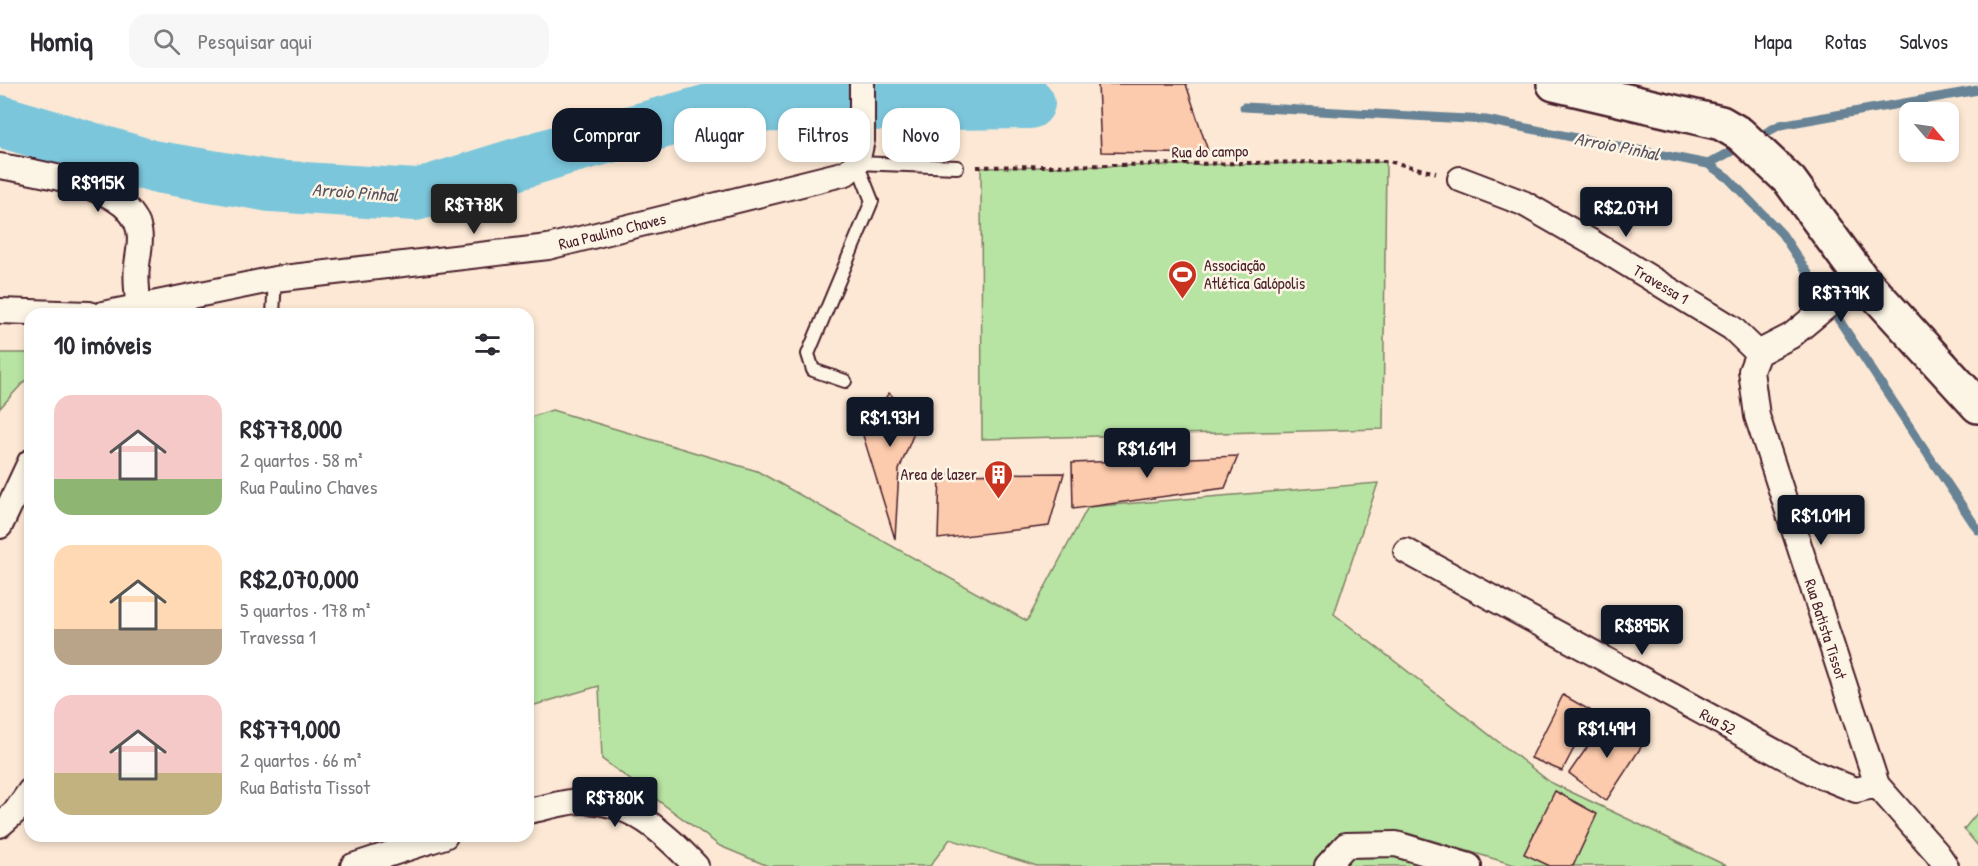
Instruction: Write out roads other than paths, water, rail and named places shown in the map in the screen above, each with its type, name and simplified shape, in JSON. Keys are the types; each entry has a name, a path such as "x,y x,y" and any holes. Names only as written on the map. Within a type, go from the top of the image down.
{"street":[{"path":"861,108 862,84"},
{"path":"1554,84 1721,123 1740,134 1790,181 1853,286 1978,405"},
{"name":"Rua Paulino Chaves","path":"133,308 275,279 548,247 846,173 853,162"},
{"path":"0,166 57,178 109,194 129,210 139,226 141,242 137,267 138,307"},
{"name":"Travessa 1","path":"1460,179 1523,203 1593,243 1732,328 1758,352"},
{"path":"1758,352 1791,336 1853,286"},
{"path":"0,311 24,312"},
{"name":"Rua Batista Tissot","path":"1758,352 1751,371 1757,416 1877,785"},
{"path":"0,526 24,475"},
{"name":"Rua 52","path":"1406,552 1814,773 1856,790 1877,785"},
{"path":"1877,785 1946,866"},
{"path":"0,825 16,811 24,800"},
{"path":"534,810 582,801 620,806 662,831 696,866"},
{"path":"353,866 427,842"},
{"path":"1327,866 1346,845 1396,844 1469,866"}],"lane":[{"path":"870,153 957,167"},
{"path":"845,381 813,370 808,354 872,201 863,162"},
{"path":"273,308 275,279"}],"waterway":[{"name":"Arroio Pinhal","path":"1244,107 1486,120 1708,164 1780,125 1978,90"},
{"name":"Arroio Pinhal","path":"0,121 151,166 271,186 416,195 566,149 720,107 1029,103"},
{"path":"1708,164 1728,178 1782,234 1978,530"}],"place":[{"name":"Associação Atlética Galópolis","path":"1183,300"},
{"name":"Area de lazer","path":"998,500"}]}
